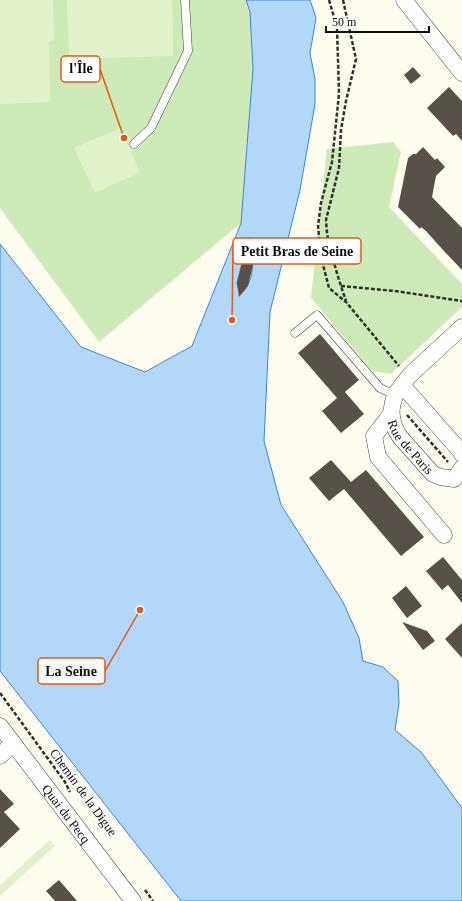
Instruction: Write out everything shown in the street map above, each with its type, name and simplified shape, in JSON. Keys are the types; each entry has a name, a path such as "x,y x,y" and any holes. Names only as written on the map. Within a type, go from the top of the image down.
{"street":[{"path":"404,0 462,73"},
{"path":"462,327 402,385 462,454"},
{"name":"Rue de Paris","path":"402,385 392,404 391,414 395,430 433,474 454,479 460,471"},
{"path":"391,414 374,436 378,457 444,535"},
{"name":"Quai du Pecq","path":"0,726 133,901"},
{"path":"0,756 13,743"}],"lane":[{"path":"134,144 151,128 188,51 185,0"},
{"path":"295,333 317,316 380,388 402,385"}],"path":[{"path":"329,0 337,28 339,94 332,162 321,203 318,226 321,257 329,288 346,302 400,366 402,385"},
{"path":"343,0 356,59 341,130 338,168 326,220 330,249 346,302"},
{"path":"341,286 396,291 462,302"},
{"path":"414,399 406,410 406,415 460,471"},
{"name":"Chemin de la Digue","path":"0,693 65,782 73,797"},
{"path":"144,889 153,901"}],"green space":[{"path":"0,0 246,0 250,12 253,69 241,223 99,342 0,208"},
{"path":"0,0 53,0 54,39 49,42 50,102 0,104"},
{"path":"67,0 172,0 173,56 69,59"},
{"path":"120,128 140,172 95,193 74,148"},
{"path":"393,142 401,152 389,207 462,284 462,307 391,374 372,371 311,298 327,149"},
{"path":"50,840 55,846 0,896 0,885"}],"water":[{"path":"246,0 310,0 316,18 310,53 315,79 315,104 300,190 270,312 264,441 281,505 343,602 359,638 363,661 383,667 398,681 399,704 395,730 421,752 462,808 462,901 181,901 0,671 0,244 81,347 145,372 192,346 241,223 253,69 250,12","holes":["246,254 251,255 253,265 251,276 247,287 240,294 237,283 242,263"]}],"building":[{"path":"413,67 421,76 411,84 404,75"},
{"path":"449,87 462,101 462,141 456,134 453,136 427,108"},
{"path":"423,147 435,160 437,158 445,167 436,176 432,197 462,228 462,270 426,231 421,227 420,229 398,207 408,158 413,154 416,154"},
{"path":"250,236 253,265 248,286 239,297 237,283"},
{"path":"320,334 359,380 345,392 364,414 341,433 322,411 337,398 298,353"},
{"path":"331,460 351,482 366,470 424,537 401,556 344,489 329,501 309,478"},
{"path":"443,557 462,580 462,603 448,585 442,590 426,571"},
{"path":"406,586 422,606 407,618 392,598"},
{"path":"402,622 427,631 435,641 423,650"},
{"path":"462,623 462,658 445,639"},
{"path":"0,789 14,804 4,812 20,829 0,848"},
{"path":"59,880 77,901 55,901 46,891"}],"place":[{"name":"l'Île","path":"124,138"},
{"name":"Petit Bras de Seine","path":"232,320"},
{"name":"La Seine","path":"140,610"}]}
